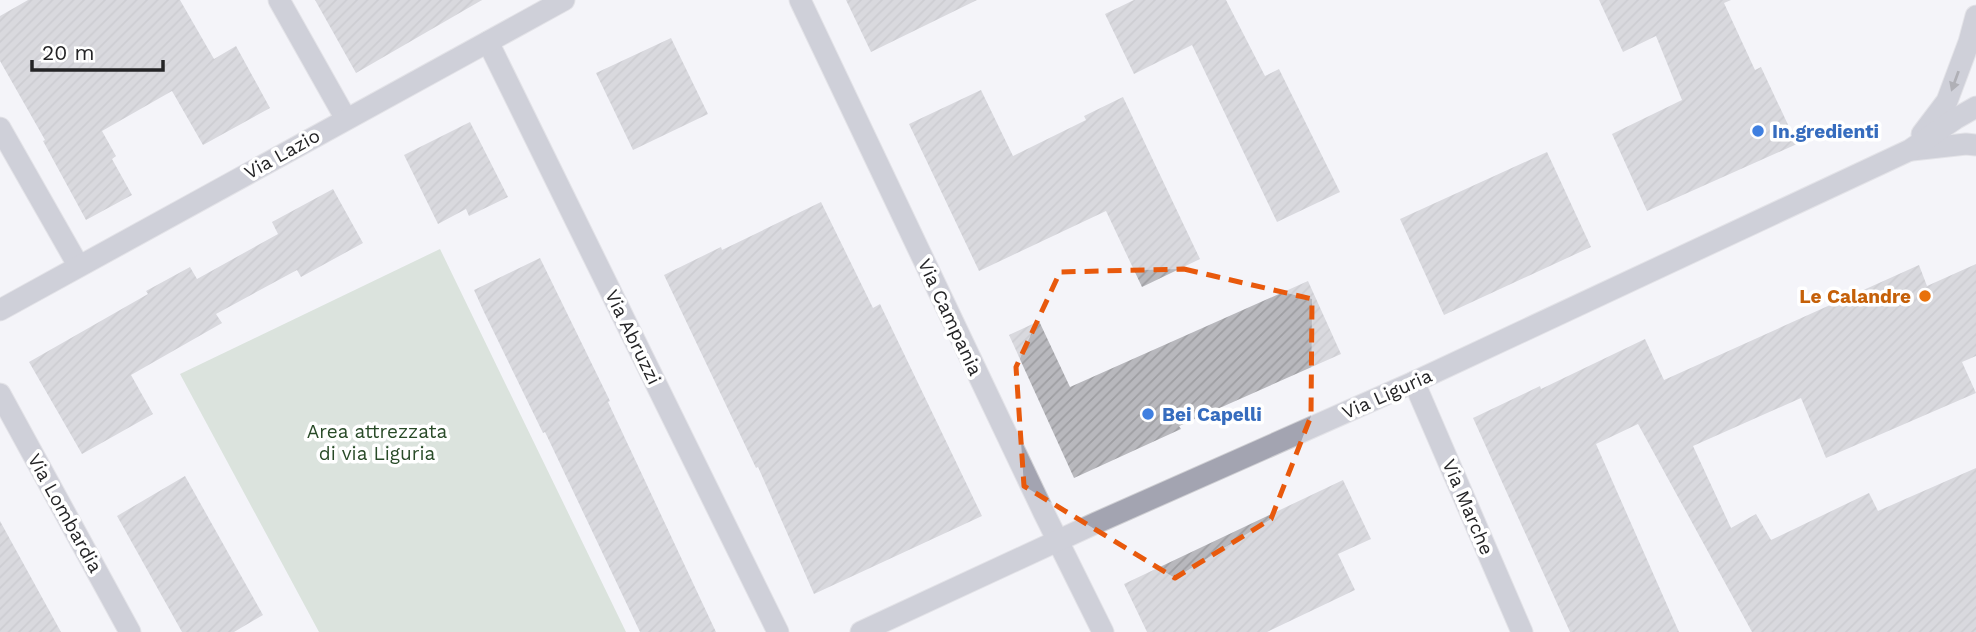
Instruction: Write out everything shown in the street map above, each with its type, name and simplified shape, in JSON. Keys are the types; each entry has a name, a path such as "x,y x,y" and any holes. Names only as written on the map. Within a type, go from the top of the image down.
{"street":[{"path":"279,0 346,119"},
{"name":"Via Lazio","path":"0,310 564,0"},
{"name":"Via Campania","path":"800,0 1057,541 1103,632"},
{"name":"Via Liguria","path":"1910,150 1947,101 1976,16"},
{"name":"Via Abruzzi","path":"488,42 778,632"},
{"name":"Via Liguria","path":"861,632 1057,541 1414,382 1910,150 1976,107"},
{"path":"0,128 78,265"},
{"name":"Via Liguria","path":"1910,150 1976,145"},
{"name":"Via Marche","path":"1414,382 1522,632"},
{"name":"Via Lombardia","path":"0,394 130,632"}],"highlighted area":[{"path":"1184,269 1312,299 1311,416 1271,519 1175,578 1024,486 1016,367 1060,272"}],"green space":[{"name":"Area attrezzata di via Liguria","path":"440,249 626,632 319,632 180,374"}],"building":[{"path":"28,0 180,0 214,59 236,46 270,108 203,145 172,91 102,131 116,156 112,159 132,195 86,220 0,61 0,16"},
{"path":"315,0 482,0 356,73"},
{"path":"846,0 977,0 871,52"},
{"path":"1134,0 1226,0 1265,76 1279,69 1340,192 1277,222 1192,45 1134,74 1105,14"},
{"path":"1599,0 1731,0 1724,3 1755,70 1761,67 1797,144 1647,211 1612,134 1682,100 1656,36 1623,52"},
{"path":"671,38 708,114 633,150 596,73"},
{"path":"981,90 1013,156 1086,120 1084,116 1123,97 1200,259 1142,287 1106,211 979,271 909,124"},
{"path":"470,122 508,197 469,216 466,209 438,224 404,155"},
{"path":"1547,152 1591,247 1444,315 1400,219"},
{"path":"333,189 363,243 301,277 297,270 216,314 222,323 131,375 153,414 82,454 29,362 190,267 197,279 278,234 272,222"},
{"path":"821,202 873,308 880,304 982,516 814,594 758,467 756,468 664,275"},
{"path":"540,258 610,401 608,402 716,632 640,632 545,432 543,433 484,312 474,290"},
{"path":"1976,264 1976,356 1962,362 1976,393 1826,458 1801,398 1693,446 1731,528 1756,514 1771,540 1869,493 1878,511 1976,468 1976,632 1752,632 1638,424 1596,444 1679,632 1570,632 1473,418 1645,339 1664,380 1919,265 1927,286"},
{"path":"1308,281 1341,354 1179,426 1181,429 1074,478 1009,335 1039,321 1070,387"},
{"path":"185,476 263,615 234,632 182,632 117,516"},
{"path":"1343,480 1371,539 1338,554 1355,590 1267,632 1147,632 1124,584"},
{"path":"0,521 61,632 0,632"}],"place":[{"name":"In.gredienti","path":"1758,131"},
{"name":"Le Calandre","path":"1925,296"},
{"name":"Bei Capelli","path":"1148,414"}]}
